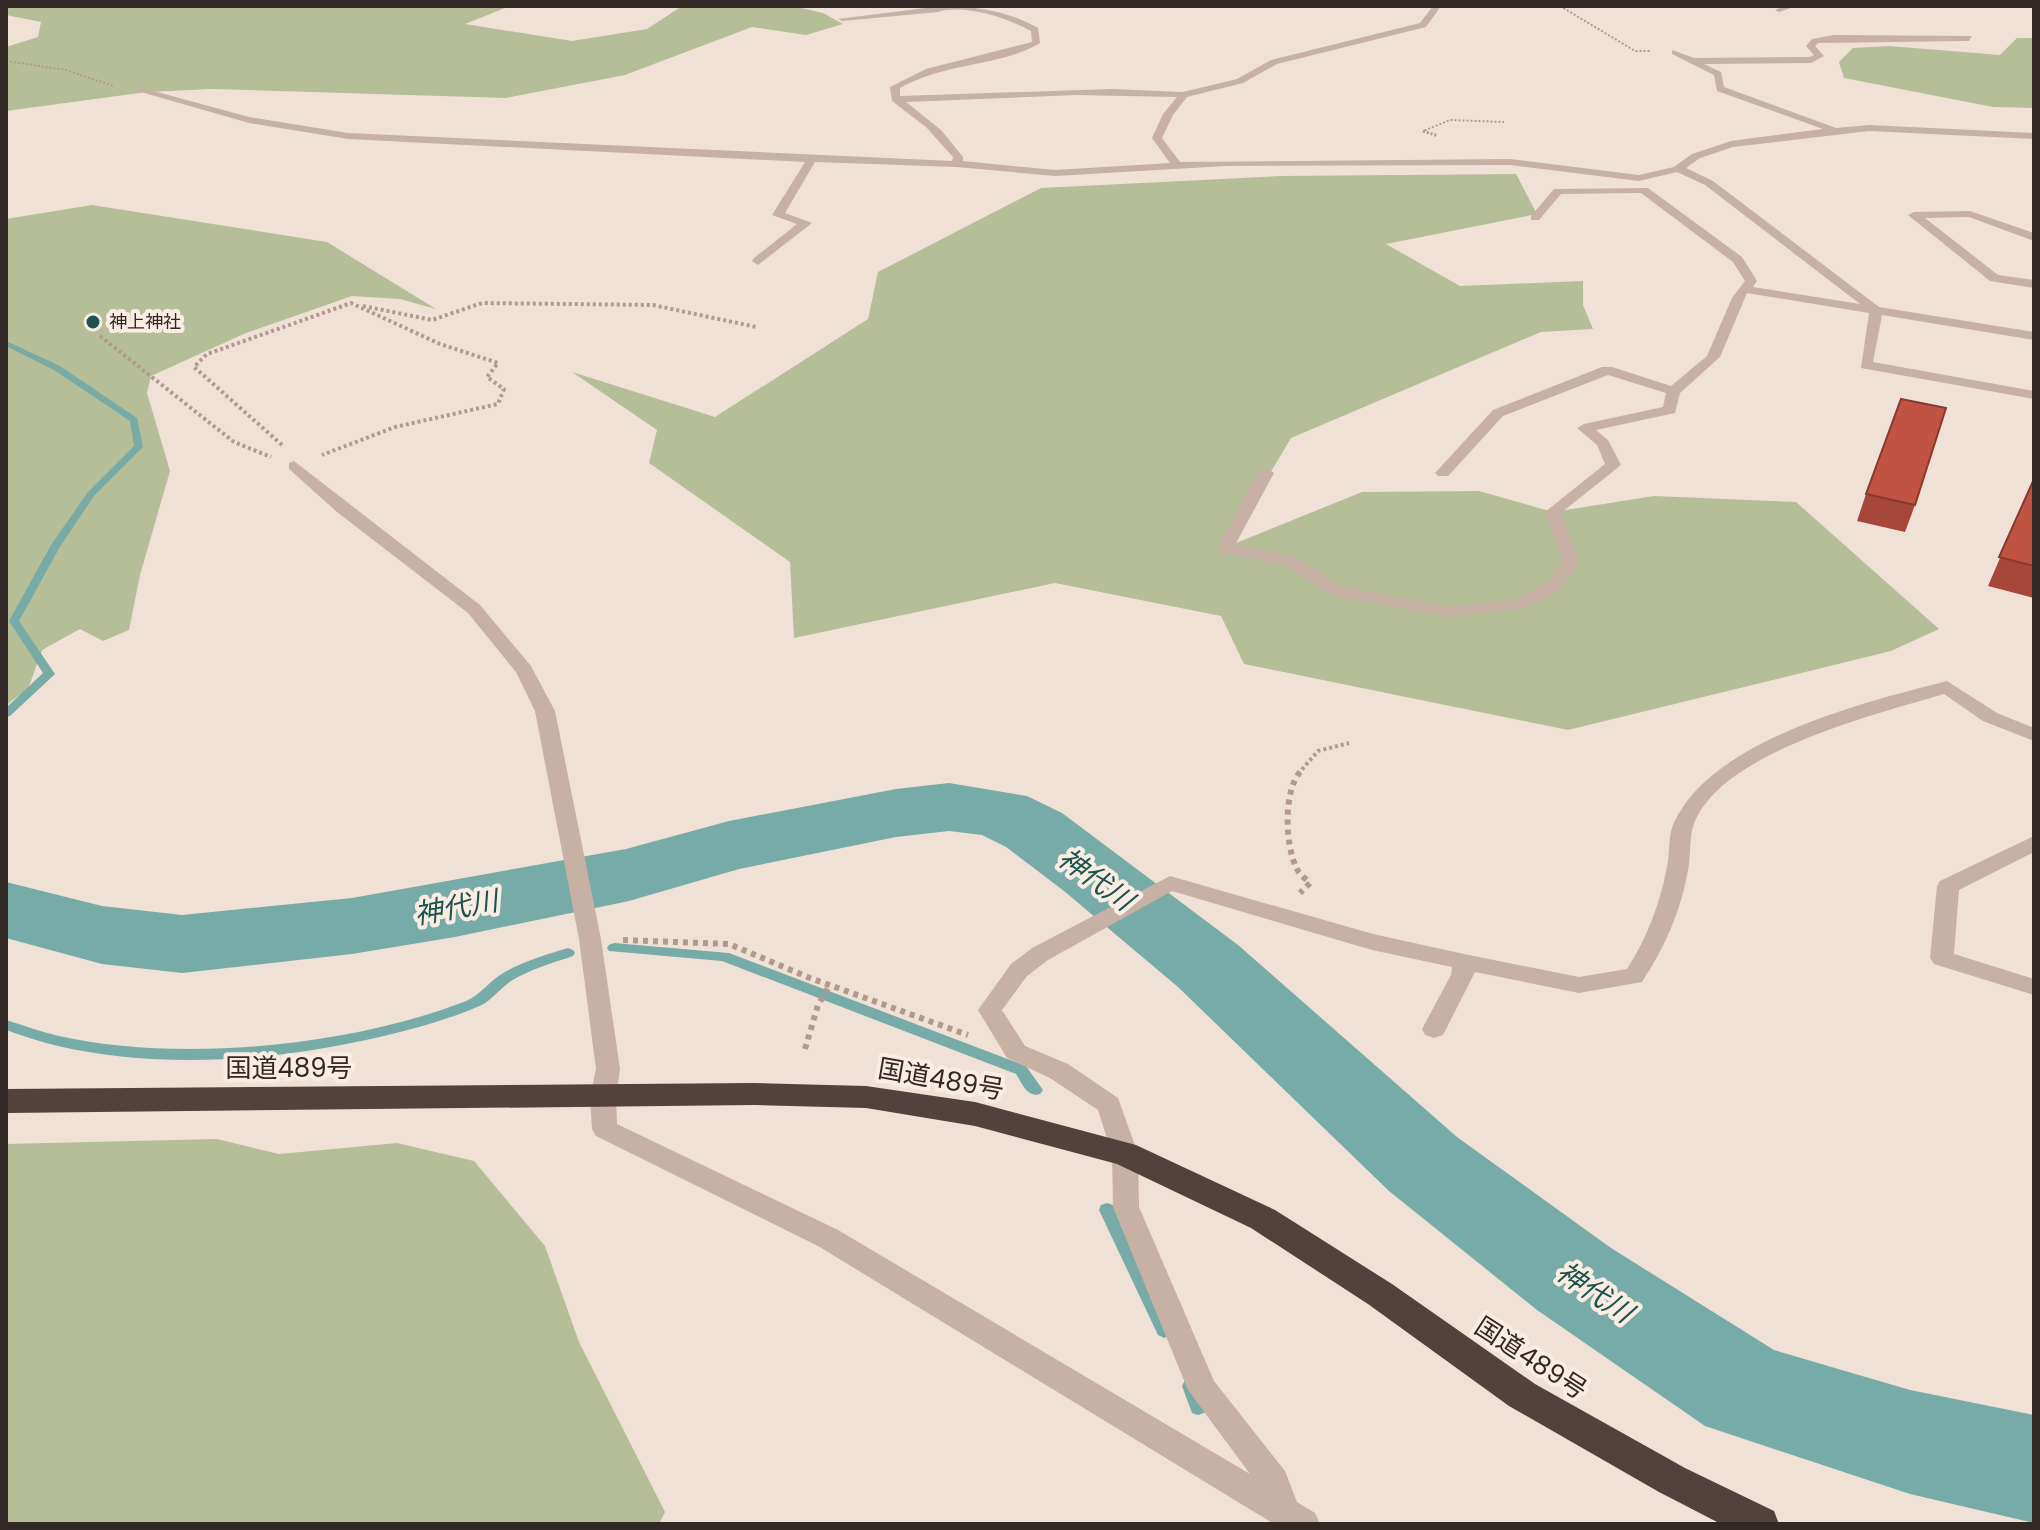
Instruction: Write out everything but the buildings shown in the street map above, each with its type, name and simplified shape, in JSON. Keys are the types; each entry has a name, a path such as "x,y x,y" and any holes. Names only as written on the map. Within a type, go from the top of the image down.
{"highway":[{"name":"国道489号","path":"6,1101 603,1098 754,1094 866,1097 975,1114 1125,1154 1263,1219 1380,1294 1522,1395 1672,1480 1760,1524"}],"street":[{"path":"842,19 938,10 948,6"},
{"path":"895,99 895,87 935,67 1016,51 1036,43 1035,30 1016,19 956,6"},
{"path":"895,99 969,100 1113,89 1184,95 1202,88 1240,81 1274,62 1423,25 1437,6"},
{"path":"1779,10 1793,6"},
{"path":"1692,61 1811,60 1820,56 1810,46 1815,41 1834,38 1969,38"},
{"path":"1675,52 1718,74 1720,89 1747,101 1799,114 1835,131"},
{"path":"139,90 233,117 317,132 470,144 567,144 957,164 1055,173 1135,171 1177,165 1510,162 1639,178 1678,169 1696,156 1731,144 1835,131 1869,128 2034,136"},
{"path":"1177,165 1157,138 1168,114 1184,95"},
{"path":"895,99 929,121 947,139 958,157 957,164"},
{"path":"758,261 806,223 778,215 813,157"},
{"path":"1678,169 1709,183 1876,311"},
{"path":"1266,473 1225,548 1288,561 1339,591 1449,612 1520,604 1553,586 1571,561 1553,512 1613,465 1603,443 1584,428 1670,410 1673,391 1713,357 1743,289 1751,281 1738,260 1644,190 1558,191 1535,218"},
{"path":"2034,237 1970,214 1914,215 1994,278 2034,284"},
{"path":"1743,289 2034,336"},
{"path":"1876,311 1866,365 2034,395"},
{"path":"1443,473 1498,413 1607,370 1673,391"},
{"path":"294,466 343,509 474,609 524,670 545,711 590,939 608,1069 603,1098 605,1129 828,1238 1294,1518"},
{"path":"1294,1518 1274,1481 1203,1390 1126,1207 1125,1154 1109,1105 1059,1071 1016,1052 990,1010 1019,970 1040,954 1170,883 1372,942 1464,962 1579,985 1634,976 1651,952 1670,903 1680,856 1682,827 1695,802 1732,767 1779,744 1947,687 1990,717 2034,735"},
{"path":"2034,843 1948,886 1942,958 2034,987"},
{"path":"1434,1029 1463,975 1464,962"}],"path":[{"path":"1560,6 1635,51 1675,52"},
{"path":"6,61 66,70 99,83 139,90"},
{"path":"294,466 286,448 194,367 207,354 351,303 432,320 482,303 653,305 756,327"},
{"path":"100,336 234,442 294,466 395,427 498,404 504,389 487,377 498,363 440,344 351,303"},
{"path":"1279,914 1310,883 1297,870 1287,825 1291,783 1318,751 1349,743"},
{"path":"590,939 729,944 829,986 1016,1052"},
{"path":"805,1049 818,1005 829,986"}],"green space":[{"path":"6,6 510,6 465,24 572,41 647,29 682,6 793,6 823,13 843,24 806,35 752,27 625,75 506,98 213,89 147,92 6,111 6,47 38,37 41,22 6,15"},
{"path":"2017,38 2034,38 2034,108 1993,107 1844,78 1839,62 1853,48 1889,46 2000,55"},
{"path":"1516,174 1537,214 1386,244 1460,286 1583,281 1583,305 1593,329 1541,332 1291,438 1226,547 1362,492 1479,491 1553,512 1654,496 1796,502 1939,629 1891,651 1568,730 1244,664 1221,616 1055,583 794,638 790,562 649,463 657,430 572,372 715,417 868,319 878,272 1041,188 1280,176"},
{"path":"92,205 327,242 436,309 400,299 352,296 246,333 151,376 147,393 170,471 140,575 129,630 103,641 80,629 42,650 28,689 6,705 6,219"},
{"path":"217,1139 279,1154 397,1143 474,1161 545,1246 579,1342 665,1512 659,1524 6,1524 6,1144"}],"waterway":[{"path":"6,343 57,368 134,420 139,447 91,494 56,545 14,621 49,674 6,714"},
{"name":"神代川","path":"6,910 102,935 182,944 352,926 455,909 629,875 729,846 896,813 949,807 1000,813 1034,830 1092,872 1208,966 1423,1164 1574,1279 1744,1391 1910,1442 2034,1469"},
{"path":"614,948 724,956 1021,1070 1035,1090"},
{"path":"6,1025 58,1041 116,1050 177,1054 303,1046 363,1036 472,1004 513,974 568,953"},
{"path":"1107,1210 1164,1330"},
{"path":"1191,1386 1198,1407"}],"place":[{"name":"神上神社","path":"93,322"}]}
